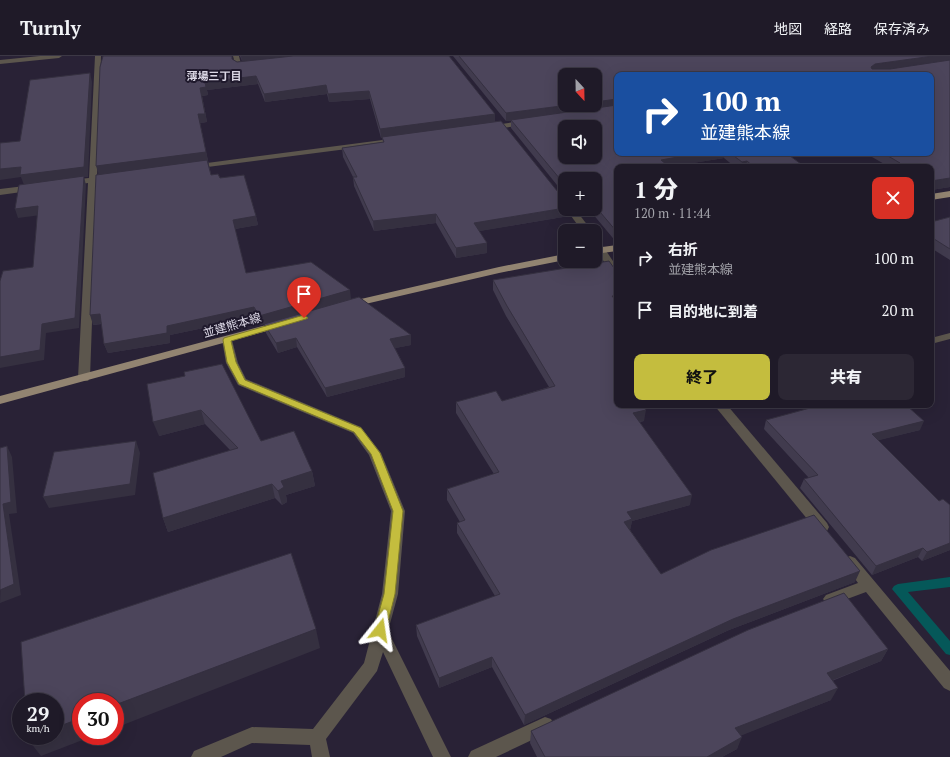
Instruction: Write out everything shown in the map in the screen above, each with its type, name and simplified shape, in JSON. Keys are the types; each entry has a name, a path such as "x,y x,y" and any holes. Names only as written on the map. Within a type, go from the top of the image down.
{"main road":[{"path":"934,197 950,194"},
{"path":"602,250 614,248"},
{"path":"334,309 365,300 484,273 558,258"},
{"name":"並建熊本線","path":"0,400 227,340 288,322"}],"street":[{"path":"0,62 59,56"},
{"path":"84,378 91,180 98,56"},
{"path":"236,56 238,66 253,64"},
{"path":"480,129 534,122"},
{"path":"183,168 409,138"},
{"path":"61,184 122,176"},
{"path":"0,192 38,187"},
{"path":"575,216 582,224"},
{"path":"602,255 614,271"},
{"path":"934,340 950,336"},
{"path":"227,340 232,362 242,382 357,430 375,453 398,511 390,594 371,666 317,737 321,757"},
{"path":"722,408 830,537"},
{"path":"839,549 950,683"},
{"path":"817,605 869,585"},
{"path":"380,630 442,757"},
{"path":"477,757 556,720"},
{"path":"200,757 252,735 317,737"}],"building":[{"path":"103,56 232,56 232,59 237,62 293,56 449,56 495,114 380,129 369,91 328,94 326,85 264,94 256,76 205,82 206,87 200,88 205,114 198,114 206,152 96,166 100,67"},
{"path":"459,56 933,56 875,64 871,67 872,69 890,69 950,60 950,178 934,181 934,164 894,164 900,163 888,156 934,156 934,72 614,72 614,99 602,101 602,68 558,68 558,106 506,113"},
{"path":"90,73 84,167 20,175 21,167 0,169 0,143 20,141 30,80"},
{"path":"614,105 614,156 683,156 661,160 666,164 614,164 614,228 602,214 602,172 558,172 558,177 511,120 568,112 602,112 602,107"},
{"path":"501,121 558,192 558,209 474,223 487,243 456,248 436,214 373,221 353,177 357,177 342,148 384,142 382,137"},
{"path":"734,156 790,156 801,164 750,164 747,161 742,162"},
{"path":"207,160 211,175 218,174 220,178 244,175 256,216 233,220 246,273 311,262 350,290 259,316 254,307 167,326 167,333 104,344 100,314 90,315 96,175"},
{"path":"84,176 75,318 42,324 40,350 0,357 0,281 3,271 33,267 38,206 15,209 19,185"},
{"path":"950,217 950,249 934,239 934,221"},
{"path":"609,261 614,268 614,296 612,296 614,298 614,408 645,408 646,410 633,413 692,495 627,512 632,519 624,522 661,574 711,550 814,515 860,571 733,619 525,715 492,657 439,678 416,625 500,594 457,523 465,520 447,489 499,472 456,402 496,391 502,401 555,386 493,280 566,268 602,268 602,262"},
{"path":"359,297 411,335 390,339 405,368 325,388 296,338 276,343 264,324"},
{"path":"222,364 261,441 294,431 312,471 281,481 284,487 278,491 272,484 163,518 153,473 238,448 201,410 153,422 147,384 185,376 184,372"},
{"path":"810,408 909,408 924,421 872,434 939,501 943,499 950,505 950,543 927,552 923,548 876,566 804,479 818,475 766,420"},
{"path":"136,441 130,484 43,497 54,452"},
{"path":"7,446 11,502 3,504 14,584 0,590 0,448"},
{"path":"291,553 316,629 124,702 124,693 72,693 72,721 64,725 64,693 24,693 21,642"},
{"path":"844,593 888,649 827,673 838,688 735,728 742,737 707,757 545,757 531,731 748,630"}],"waterway":[{"path":"950,582 898,589 950,650"}],"district":[{"name":"薄場三丁目","path":"214,76"}],"route":[{"path":"304,318 227,340 232,362 242,382 357,430 375,453 398,511 390,594 380,630"}]}
